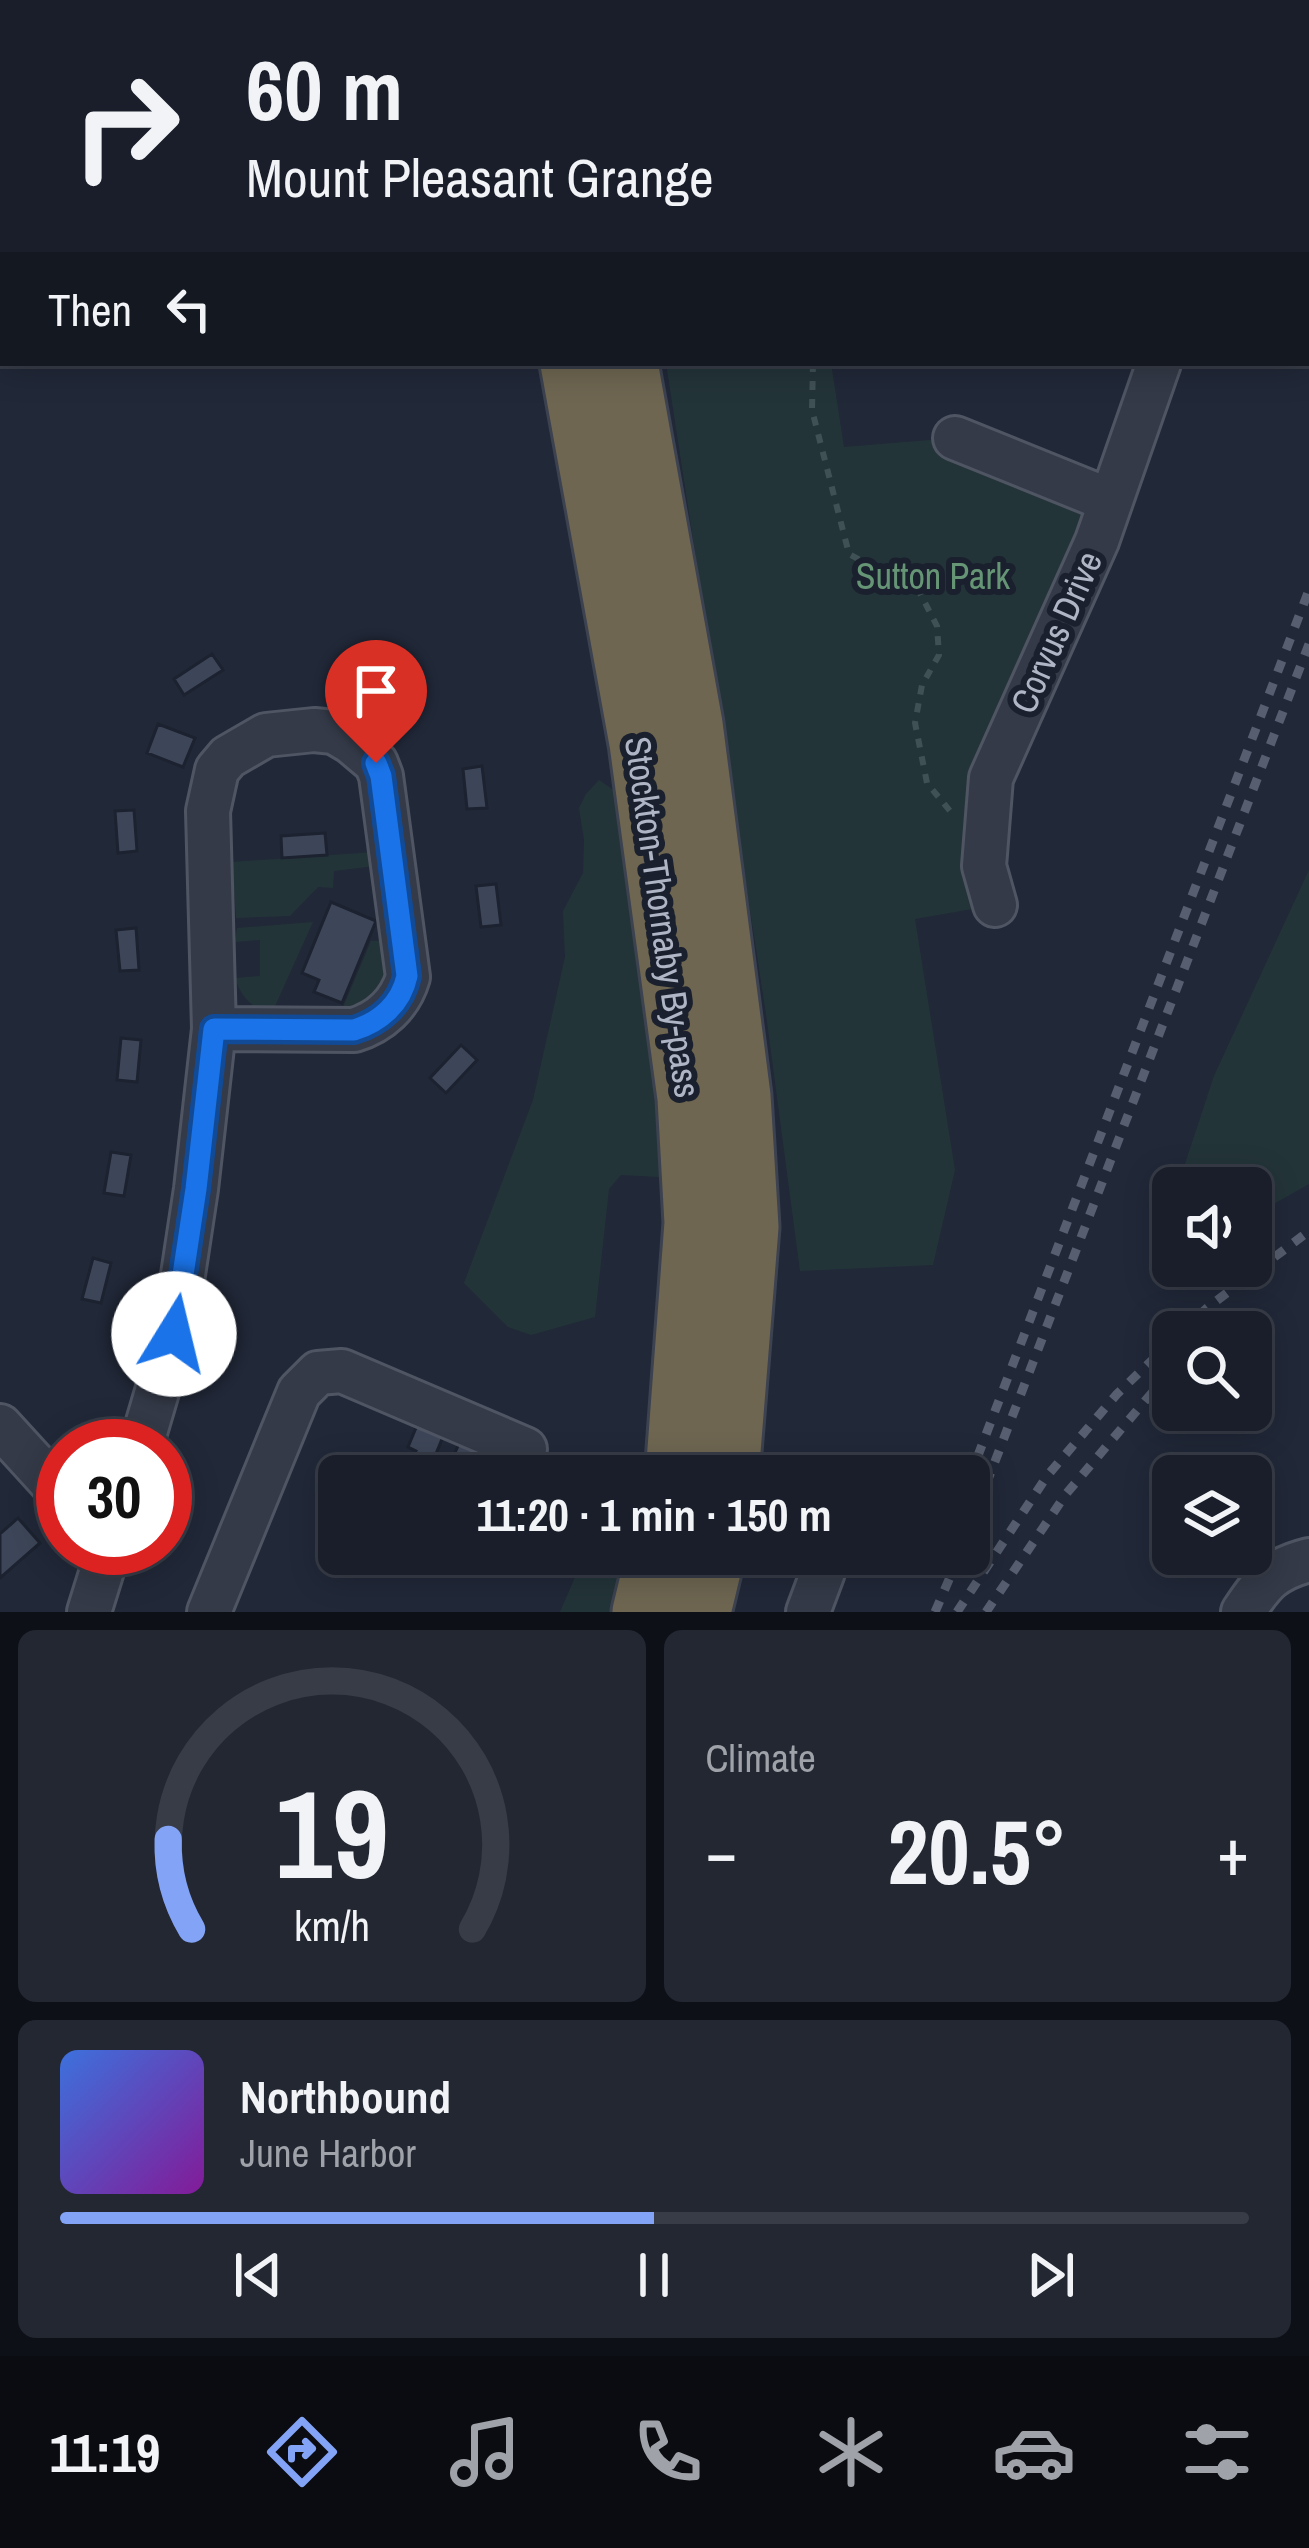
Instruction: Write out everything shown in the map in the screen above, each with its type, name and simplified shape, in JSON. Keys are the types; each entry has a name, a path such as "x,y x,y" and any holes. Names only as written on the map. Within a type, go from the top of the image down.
{"highway":[{"name":"Stockton-Thornaby By-pass","path":"573,366 641,743 689,1098 696,1223 678,1455"},
{"name":"Stockton-Thornaby By-pass","path":"627,366 691,724 739,1096 747,1226 730,1455"},
{"path":"644,1612 653,1575"},
{"path":"699,1612 708,1575"},
{"path":"728,1612 729,1575"}],"street":[{"name":"Corvus Drive","path":"995,905 984,866 991,778 1097,541 1158,366"},
{"path":"955,437 1111,501"},
{"path":"149,1419 174,1334 214,1029 208,811 217,770 228,757 266,735 334,733 365,751 381,776 405,987 384,1016 354,1030 214,1029"},
{"path":"209,1612 299,1392 318,1373 342,1371 525,1450"},
{"path":"0,1426 36,1465"},
{"path":"1243,1612 1262,1583 1286,1565 1309,1560"},
{"path":"89,1612 98,1575"},
{"path":"808,1612 822,1575"}],"path":[{"path":"813,366 812,410 849,554 920,593 937,626 939,655 922,685 915,723 927,783 961,826 986,836"}],"green space":[{"name":"Sutton Park","path":"666,366 831,366 844,447 955,438 1111,501 991,778 995,905 915,919 955,1170 933,1265 800,1271 766,1014"},
{"path":"599,780 615,791 645,938 670,1152 660,1177 621,1175 609,1189 595,1317 531,1335 508,1327 464,1283 533,1100 565,957 563,911 583,873 579,808"},
{"path":"374,852 375,866 334,871 333,888 318,887 290,916 236,918 232,862"},
{"path":"1309,870 1309,1184 1272,1205 1272,1167 1184,1167 1214,1076"},
{"path":"313,922 271,1015 253,1005 235,978 260,976 260,940 235,942 237,928"},
{"path":"371,941 390,941 392,962 379,999 338,1019"},
{"path":"576,1575 631,1575 622,1612 560,1612"}],"building":[{"path":"212,654 223,670 184,695 174,679"},
{"path":"158,724 195,738 183,767 147,753"},
{"path":"482,766 487,808 467,809 463,769"},
{"path":"134,810 137,851 118,853 115,811"},
{"path":"325,833 327,855 282,858 281,836"},
{"path":"496,884 501,925 481,927 476,886"},
{"path":"331,902 376,921 342,1003 314,992 319,980 302,973"},
{"path":"136,928 139,970 120,971 116,930"},
{"path":"121,1038 141,1040 137,1082 117,1080"},
{"path":"461,1045 477,1060 446,1093 430,1078"},
{"path":"111,1152 131,1155 124,1196 104,1193"},
{"path":"93,1258 111,1263 101,1303 82,1299"},
{"path":"418,1423 444,1434 436,1455 414,1455 416,1451 408,1447"},
{"path":"461,1439 495,1455 454,1455"},
{"path":"18,1518 36,1538 36,1546 0,1578 0,1534"}],"railway":[{"path":"978,1455 1309,590"},
{"path":"990,1474 1309,644"},
{"path":"1204,1311 1309,1231"},
{"path":"957,1612 1047,1476 1152,1360"},
{"path":"986,1612 1066,1494 1152,1393"},
{"path":"935,1612 951,1575"}],"route":[{"path":"174,1334 214,1029 354,1030 384,1016 405,987 376,763"}]}
